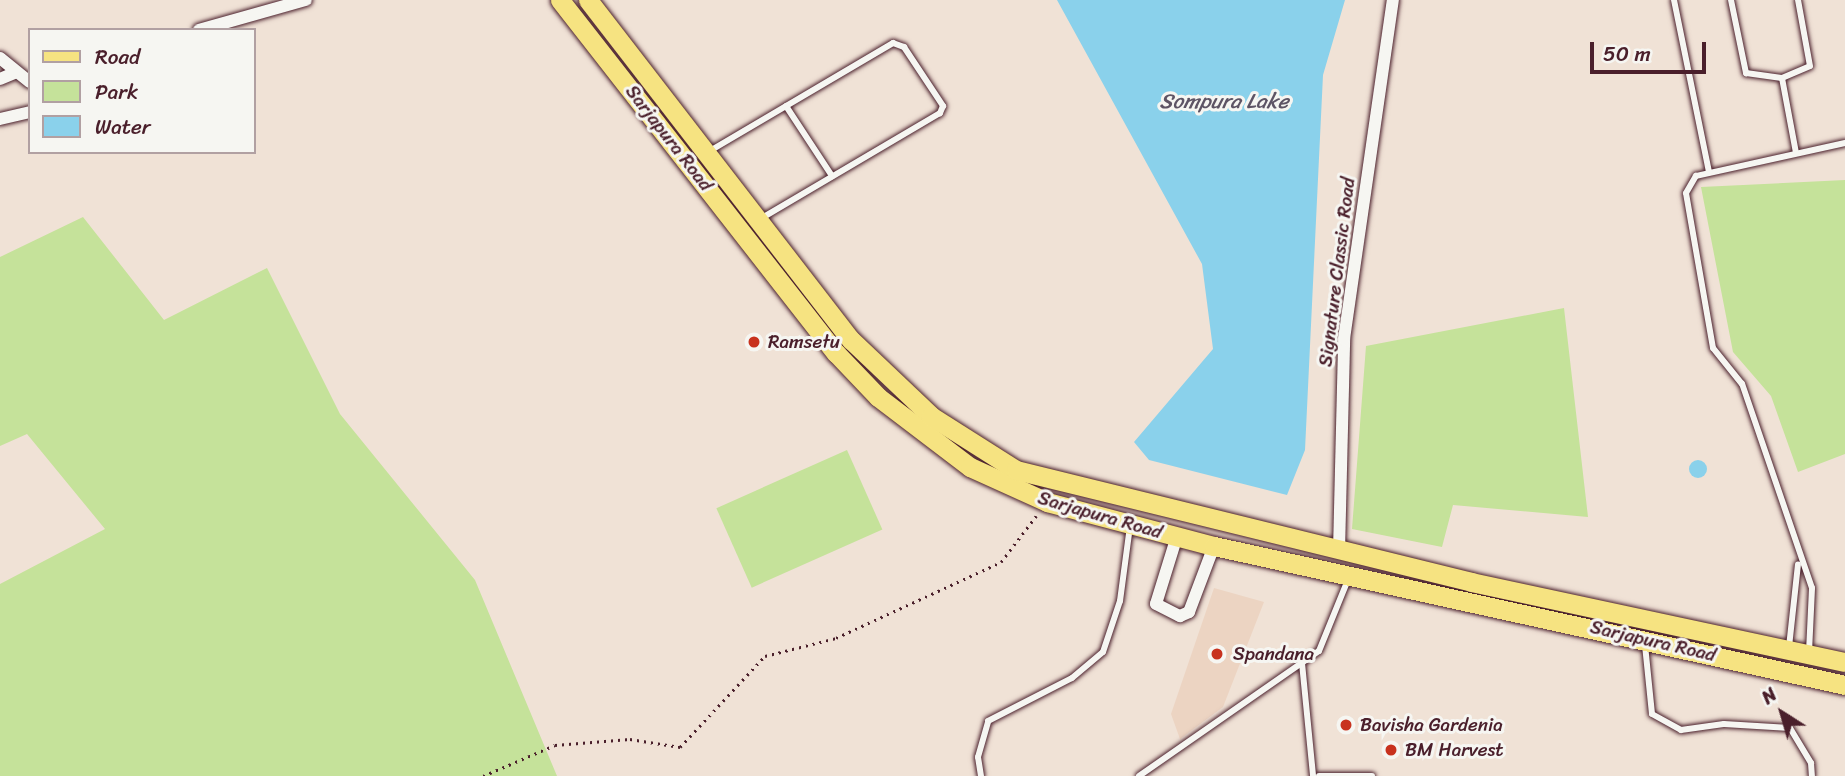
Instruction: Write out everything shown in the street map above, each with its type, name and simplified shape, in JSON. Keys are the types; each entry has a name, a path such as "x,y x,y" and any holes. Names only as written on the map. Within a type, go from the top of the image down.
{"main road":[{"name":"Sarjapura Road","path":"560,0 836,353 878,397 971,467 1046,502 1214,545 1350,575 1469,591 1838,661"},
{"name":"Sarjapura Road","path":"588,0 851,340 931,416 1016,470 1135,504 1339,551 1469,591 1645,640 1836,683"},
{"path":"652,117 668,103"},
{"path":"1131,524 1135,504"},
{"path":"1836,683 1838,661"}],"street":[{"path":"206,28 306,0"},
{"name":"Signature Classic Road","path":"1339,551 1345,339 1393,0"},
{"path":"0,58 13,73 28,81"},
{"path":"0,79 13,73"},
{"path":"0,119 28,113"},
{"path":"1177,536 1156,604 1180,616 1189,612 1214,545"}],"lane":[{"path":"1674,0 1709,172"},
{"path":"1731,0 1746,73 1782,78 1810,66 1798,0"},
{"path":"707,153 893,43 904,47 943,106 758,220"},
{"path":"1782,78 1796,153"},
{"path":"786,106 832,176"},
{"path":"1809,654 1812,588 1798,562 1742,384 1713,348 1686,192 1696,176 1845,142"},
{"path":"981,776 978,757 988,721 1072,678 1103,652 1120,601 1131,524"},
{"path":"1788,650 1798,562"},
{"path":"1139,776 1319,651 1350,575"},
{"path":"1645,640 1652,714 1681,730 1724,724 1790,728 1811,763 1812,776"},
{"path":"1302,663 1313,776"},
{"path":"1319,776 1372,776"}],"path":[{"path":"483,776 555,745 630,739 680,747 765,656 836,638 1001,562 1046,502"}],"shaded area":[{"name":"Spandana","path":"1214,588 1264,602 1223,707 1180,739 1171,714"}],"green space":[{"path":"1845,180 1845,454 1798,472 1771,396 1733,352 1701,187"},
{"path":"83,217 164,320 267,268 340,414 475,580 557,776 0,776 0,584 105,529 27,434 0,446 0,257"},
{"path":"1564,308 1588,517 1453,505 1442,547 1352,529 1366,346"},
{"path":"847,450 882,529 752,588 716,508"}],"water":[{"name":"Sompura Lake","path":"1057,0 1345,0 1323,75 1305,450 1287,495 1149,460 1134,442 1213,349 1202,264"},
{"path":"1698,460 1704,463 1707,469 1704,475 1698,478 1692,475 1689,469 1692,463"}],"place":[{"name":"Ramsetu","path":"754,342"},
{"name":"Spandana","path":"1217,654"},
{"name":"Bavisha Gardenia","path":"1346,725"},
{"name":"BM Harvest","path":"1391,750"}]}
